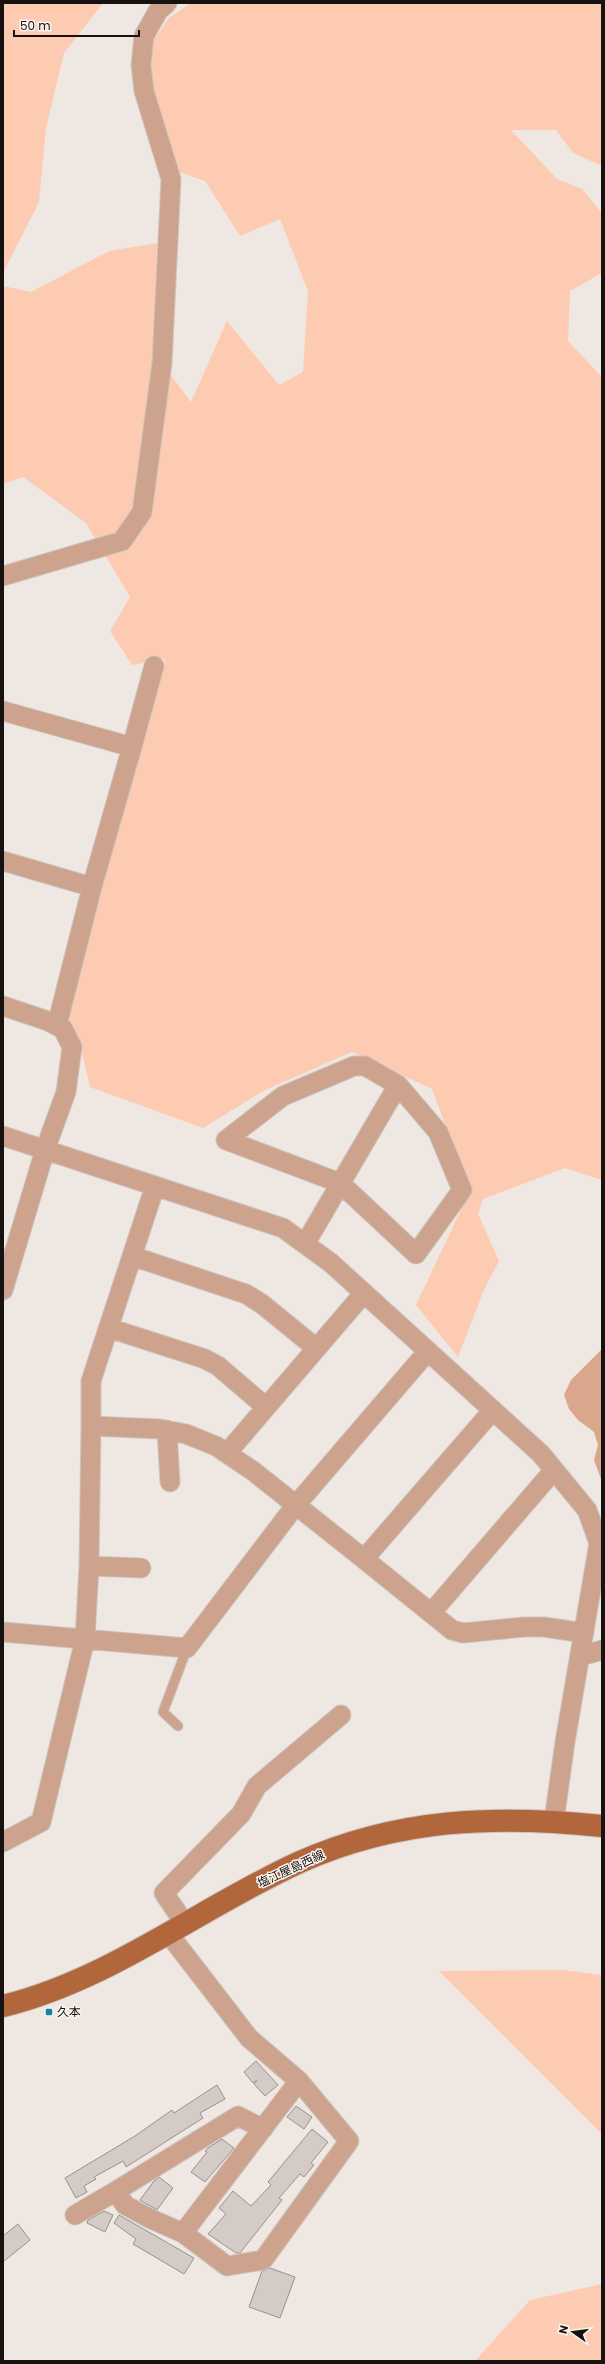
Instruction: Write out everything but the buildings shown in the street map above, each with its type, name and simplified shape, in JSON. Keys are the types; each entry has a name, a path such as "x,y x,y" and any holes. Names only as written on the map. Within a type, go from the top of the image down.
{"main road":[{"name":"塩江屋島西線","path":"3,2006 39,1995 121,1959 298,1863 341,1846 380,1834 440,1823 487,1820 554,1821 602,1826"}],"street":[{"path":"3,576 122,541 142,512 162,363 170,179 144,90 141,65 144,36 158,11 167,3"},
{"path":"57,1025 92,887 154,666"},
{"path":"3,711 132,747"},
{"path":"3,862 92,887"},
{"path":"3,1006 57,1025 63,1029 72,1047 66,1092 45,1150 3,1290"},
{"path":"354,1066 365,1066 398,1085 438,1132 462,1190 416,1254 340,1184 226,1140 283,1096 354,1066"},
{"path":"305,1244 398,1085"},
{"path":"3,1136 283,1228 331,1263 541,1454 587,1510 599,1543 581,1656 565,1742 554,1821"},
{"path":"3,1842 41,1822 85,1639 89,1566 91,1381 156,1186"},
{"path":"132,1256 246,1294 262,1304 316,1348"},
{"path":"227,1453 364,1293"},
{"path":"108,1328 205,1359 218,1366 266,1407"},
{"path":"3,1632 187,1648 295,1506 428,1351"},
{"path":"364,1559 493,1410"},
{"path":"90,1426 167,1430 186,1434 216,1446 364,1559 452,1630 463,1632 524,1627 544,1627 584,1633"},
{"path":"167,1430 170,1482"},
{"path":"431,1613 554,1470"},
{"path":"89,1566 141,1568"},
{"path":"581,1656 602,1650"},
{"path":"116,2192 125,2205 149,2218 183,2233 227,2266 263,2260 349,2141 299,2081 249,2038 177,1928 164,1893 241,1814 257,1786 341,1716"},
{"path":"183,2233 299,2081"},
{"path":"75,2215 116,2192 238,2116 263,2129"}],"lane":[{"path":"178,1726 163,1712 187,1648"}],"shaded area":[{"path":"3,3 103,3 64,53 46,128 39,202 3,273"},
{"path":"191,3 602,3 602,166 573,153 556,130 511,130 557,179 582,189 602,213 602,273 570,291 568,341 602,377 602,1180 565,1168 483,1199 478,1214 499,1261 483,1292 458,1357 416,1305 470,1191 432,1089 352,1052 263,1091 203,1128 90,1087 80,1045 66,1021 165,659 132,665 110,631 130,597 86,523 23,477 3,484 3,286 31,292 109,251 157,243 153,351 191,402 227,321 279,385 303,372 308,291 280,219 240,236 205,181 179,172 146,85 148,49 169,18"},
{"path":"602,1349 602,1482 594,1460 598,1445 594,1432 578,1420 569,1409 564,1395 571,1380"},
{"path":"562,1970 602,1975 602,2134 439,1971"},
{"path":"602,2284 602,2361 475,2361 530,2300"}],"place":[{"name":"久本","path":"49,2012"}]}
